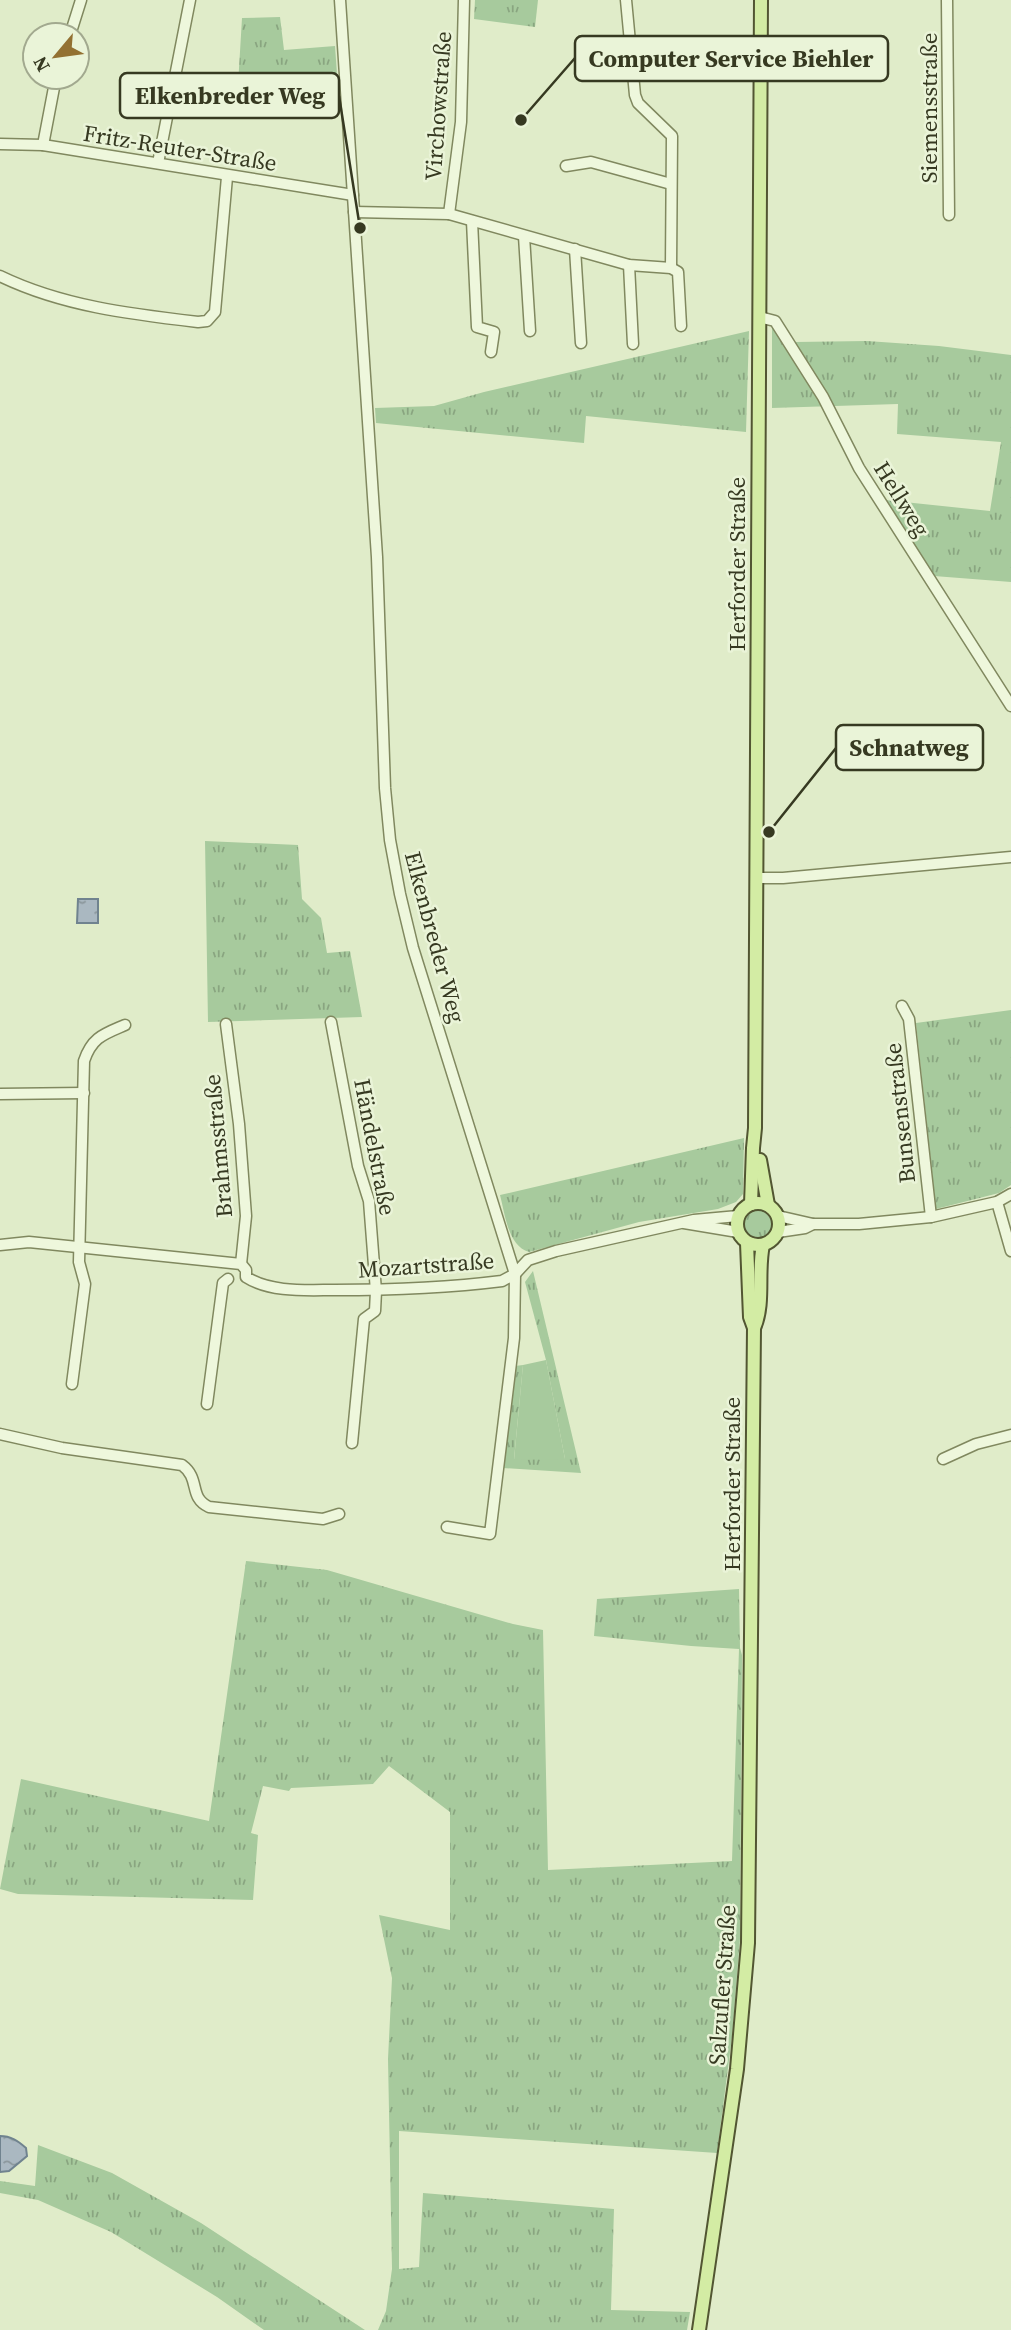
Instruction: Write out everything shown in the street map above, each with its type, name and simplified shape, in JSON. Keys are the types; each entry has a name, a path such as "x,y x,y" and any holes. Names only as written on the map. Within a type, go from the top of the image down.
{"main road":[{"name":"Herforder Straße","path":"751,1204 755,1128 761,0"},
{"name":"Herforder Straße","path":"755,1128 768,1206"},
{"path":"762,1203 768,1206 778,1216 778,1232 775,1238 763,1245 747,1243 738,1231 738,1216 751,1204 762,1203"},
{"name":"Herforder Straße","path":"747,1243 750,1317 754,1328 752,1641"},
{"name":"Herforder Straße","path":"754,1328 759,1318 760,1259 763,1245"},
{"name":"Salzufler Straße","path":"699,2330 743,2019 749,1895 752,1641"}],"street":[{"path":"74,21 81,0"},
{"path":"158,163 190,0"},
{"name":"Elkenbreder Weg","path":"340,0 377,556 385,788 390,840 413,948 515,1274 514,1338 490,1534 447,1527"},
{"name":"Virchowstraße","path":"449,214 461,122 464,0"},
{"path":"625,0 635,95 638,103 672,136 671,268"},
{"name":"Siemensstraße","path":"947,0 949,215"},
{"path":"43,145 53,91"},
{"name":"Fritz-Reuter-Straße","path":"0,144 43,145 227,177 353,195"},
{"path":"566,166 591,162 671,184"},
{"path":"0,276 38,292 103,309 206,321 215,312 227,177"},
{"path":"354,212 418,211 449,214 629,265 671,268 678,272 681,326"},
{"path":"472,221 477,327 494,332 491,352"},
{"path":"524,236 530,331"},
{"path":"575,249 581,343"},
{"path":"629,265 634,344"},
{"name":"Hellweg","path":"760,317 775,321 795,351 823,397 859,468 1011,706"},
{"path":"756,878 783,878 1011,857"},
{"name":"Bunsenstraße","path":"902,1006 909,1019 931,1217"},
{"name":"Händelstraße","path":"331,1022 358,1167 369,1201 376,1291 374,1311 364,1319 352,1443"},
{"name":"Brahmsstraße","path":"226,1024 239,1124 246,1216 235,1264"},
{"path":"72,1384 85,1284 79,1262 85,1061 89,1047 103,1034 125,1025"},
{"path":"0,1094 84,1093"},
{"path":"778,1216 813,1224 859,1224 931,1217 997,1202 1011,1195"},
{"path":"997,1202 1011,1251"},
{"name":"Mozartstraße","path":"228,1279 238,1282 246,1277 261,1285 300,1290 376,1291 482,1284 502,1281 515,1274 528,1260 556,1251 694,1220 738,1216"},
{"name":"Mozartstraße","path":"684,1223 738,1231"},
{"path":"778,1232 805,1228 813,1224"},
{"path":"0,1245 29,1242 235,1264 246,1270 246,1277"},
{"path":"207,1404 223,1283 235,1264"},
{"path":"0,1434 62,1448 182,1465 191,1472 196,1495 202,1504 209,1507 323,1519 339,1514"},
{"path":"943,1459 976,1444 1011,1435"}],"green space":[{"path":"475,0 538,0 535,27 474,19"},
{"path":"280,17 284,50 335,46 338,88 257,91 238,85 242,18"},
{"path":"772,326 795,342 867,341 1011,355 1011,582 934,576 885,500 990,511 1001,442 897,434 898,404 772,408"},
{"path":"749,331 746,432 586,416 584,443 376,423 375,408 434,406"},
{"path":"205,841 298,845 302,899 321,918 327,953 350,951 362,1017 208,1022"},
{"path":"1011,1010 1011,1185 999,1193 936,1209 916,1023"},
{"path":"744,1138 743,1194 736,1202 718,1209 639,1222 529,1252 516,1243 508,1228 500,1195"},
{"path":"758,1210 768,1214 772,1224 768,1234 758,1238 748,1234 744,1224 748,1214"},
{"path":"533,1271 581,1473 503,1468 515,1366 523,1365 514,1459 565,1459 546,1360 525,1282"},
{"path":"546,1360 565,1459 514,1460 523,1365"},
{"path":"246,1561 327,1570 513,1624 543,1630 548,1870 732,1861 739,1649 594,1636 597,1599 739,1589 742,1655 740,1939 732,2037 717,2153 399,2131 399,2269 419,2267 423,2193 614,2209 611,2310 690,2312 687,2330 378,2330 386,2311 392,2269 388,2059 392,1978 379,1915 450,1930 450,1812 389,1766 373,1784 291,1788 289,1791 263,1786 251,1833 258,1835 253,1900 18,1894 0,1889 21,1779 209,1821"},
{"path":"38,2145 112,2173 201,2223 365,2330 264,2330 217,2297 111,2232 38,2200 0,2193 0,2181 35,2186"}],"water":[{"path":"78,899 98,899 98,923 77,923"},
{"path":"0,2136 14,2139 26,2148 27,2156 9,2171 0,2172"}],"place":[{"name":"Computer Service Biehler","path":"521,120"},
{"name":"Elkenbreder Weg","path":"360,228"},
{"name":"Schnatweg","path":"769,832"}]}
